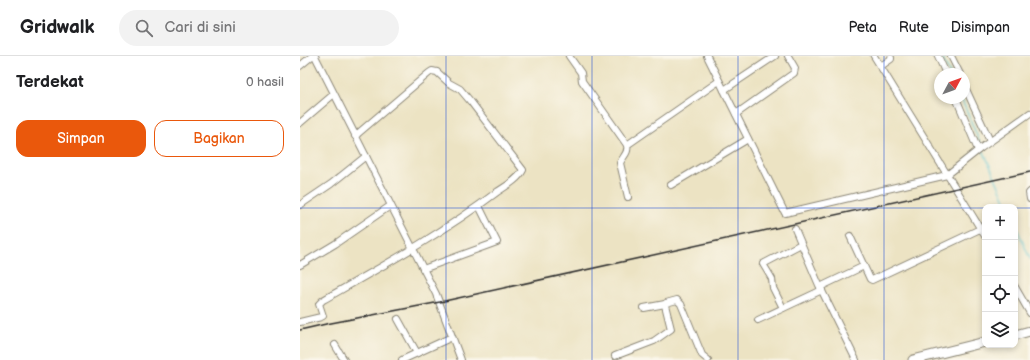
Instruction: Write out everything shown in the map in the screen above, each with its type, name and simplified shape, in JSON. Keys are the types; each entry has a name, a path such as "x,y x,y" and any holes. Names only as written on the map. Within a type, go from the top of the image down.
{"highway":[{"path":"1018,334 1030,331"},
{"path":"913,360 928,358 982,343"}],"street":[{"path":"300,66 314,56 440,302 461,360"},
{"path":"569,56 581,73 582,81 627,145 628,150 620,163 628,197"},
{"path":"707,56 785,213 947,175 989,142 1030,113"},
{"path":"724,90 775,56"},
{"path":"736,114 794,73 795,68 788,56"},
{"path":"874,56 982,232"},
{"path":"938,56 943,68"},
{"path":"951,56 957,68"},
{"path":"881,66 891,59 890,58"},
{"path":"300,322 323,316 319,304 323,300 413,250 479,206 522,172 522,169 460,89 449,83 437,72 432,71 429,73 356,136"},
{"path":"627,145 719,81"},
{"path":"300,123 334,94"},
{"path":"970,99 989,142"},
{"path":"959,104 980,149"},
{"path":"671,185 748,139"},
{"path":"300,205 331,184 366,156"},
{"path":"1030,192 1030,198"},
{"path":"300,265 336,244 390,206"},
{"path":"423,269 498,241 479,206"},
{"path":"795,229 821,288 856,360"},
{"path":"850,236 870,279 872,280 980,229"},
{"path":"783,308 773,288 772,279 763,264 801,244"},
{"path":"758,320 864,266"},
{"path":"1018,292 1030,313"},
{"path":"644,308 677,300 681,304 702,355 708,360"},
{"path":"615,356 654,341 671,329 665,304"},
{"path":"398,319 417,353"},
{"path":"405,359 452,337"},
{"path":"336,345 344,360"}],"waterway":[{"path":"941,56 947,68"},
{"path":"964,104 981,145"},
{"path":"983,150 1007,204"},
{"path":"1018,231 1030,259"}],"railway":[{"path":"300,330 440,302 1030,172"}]}
